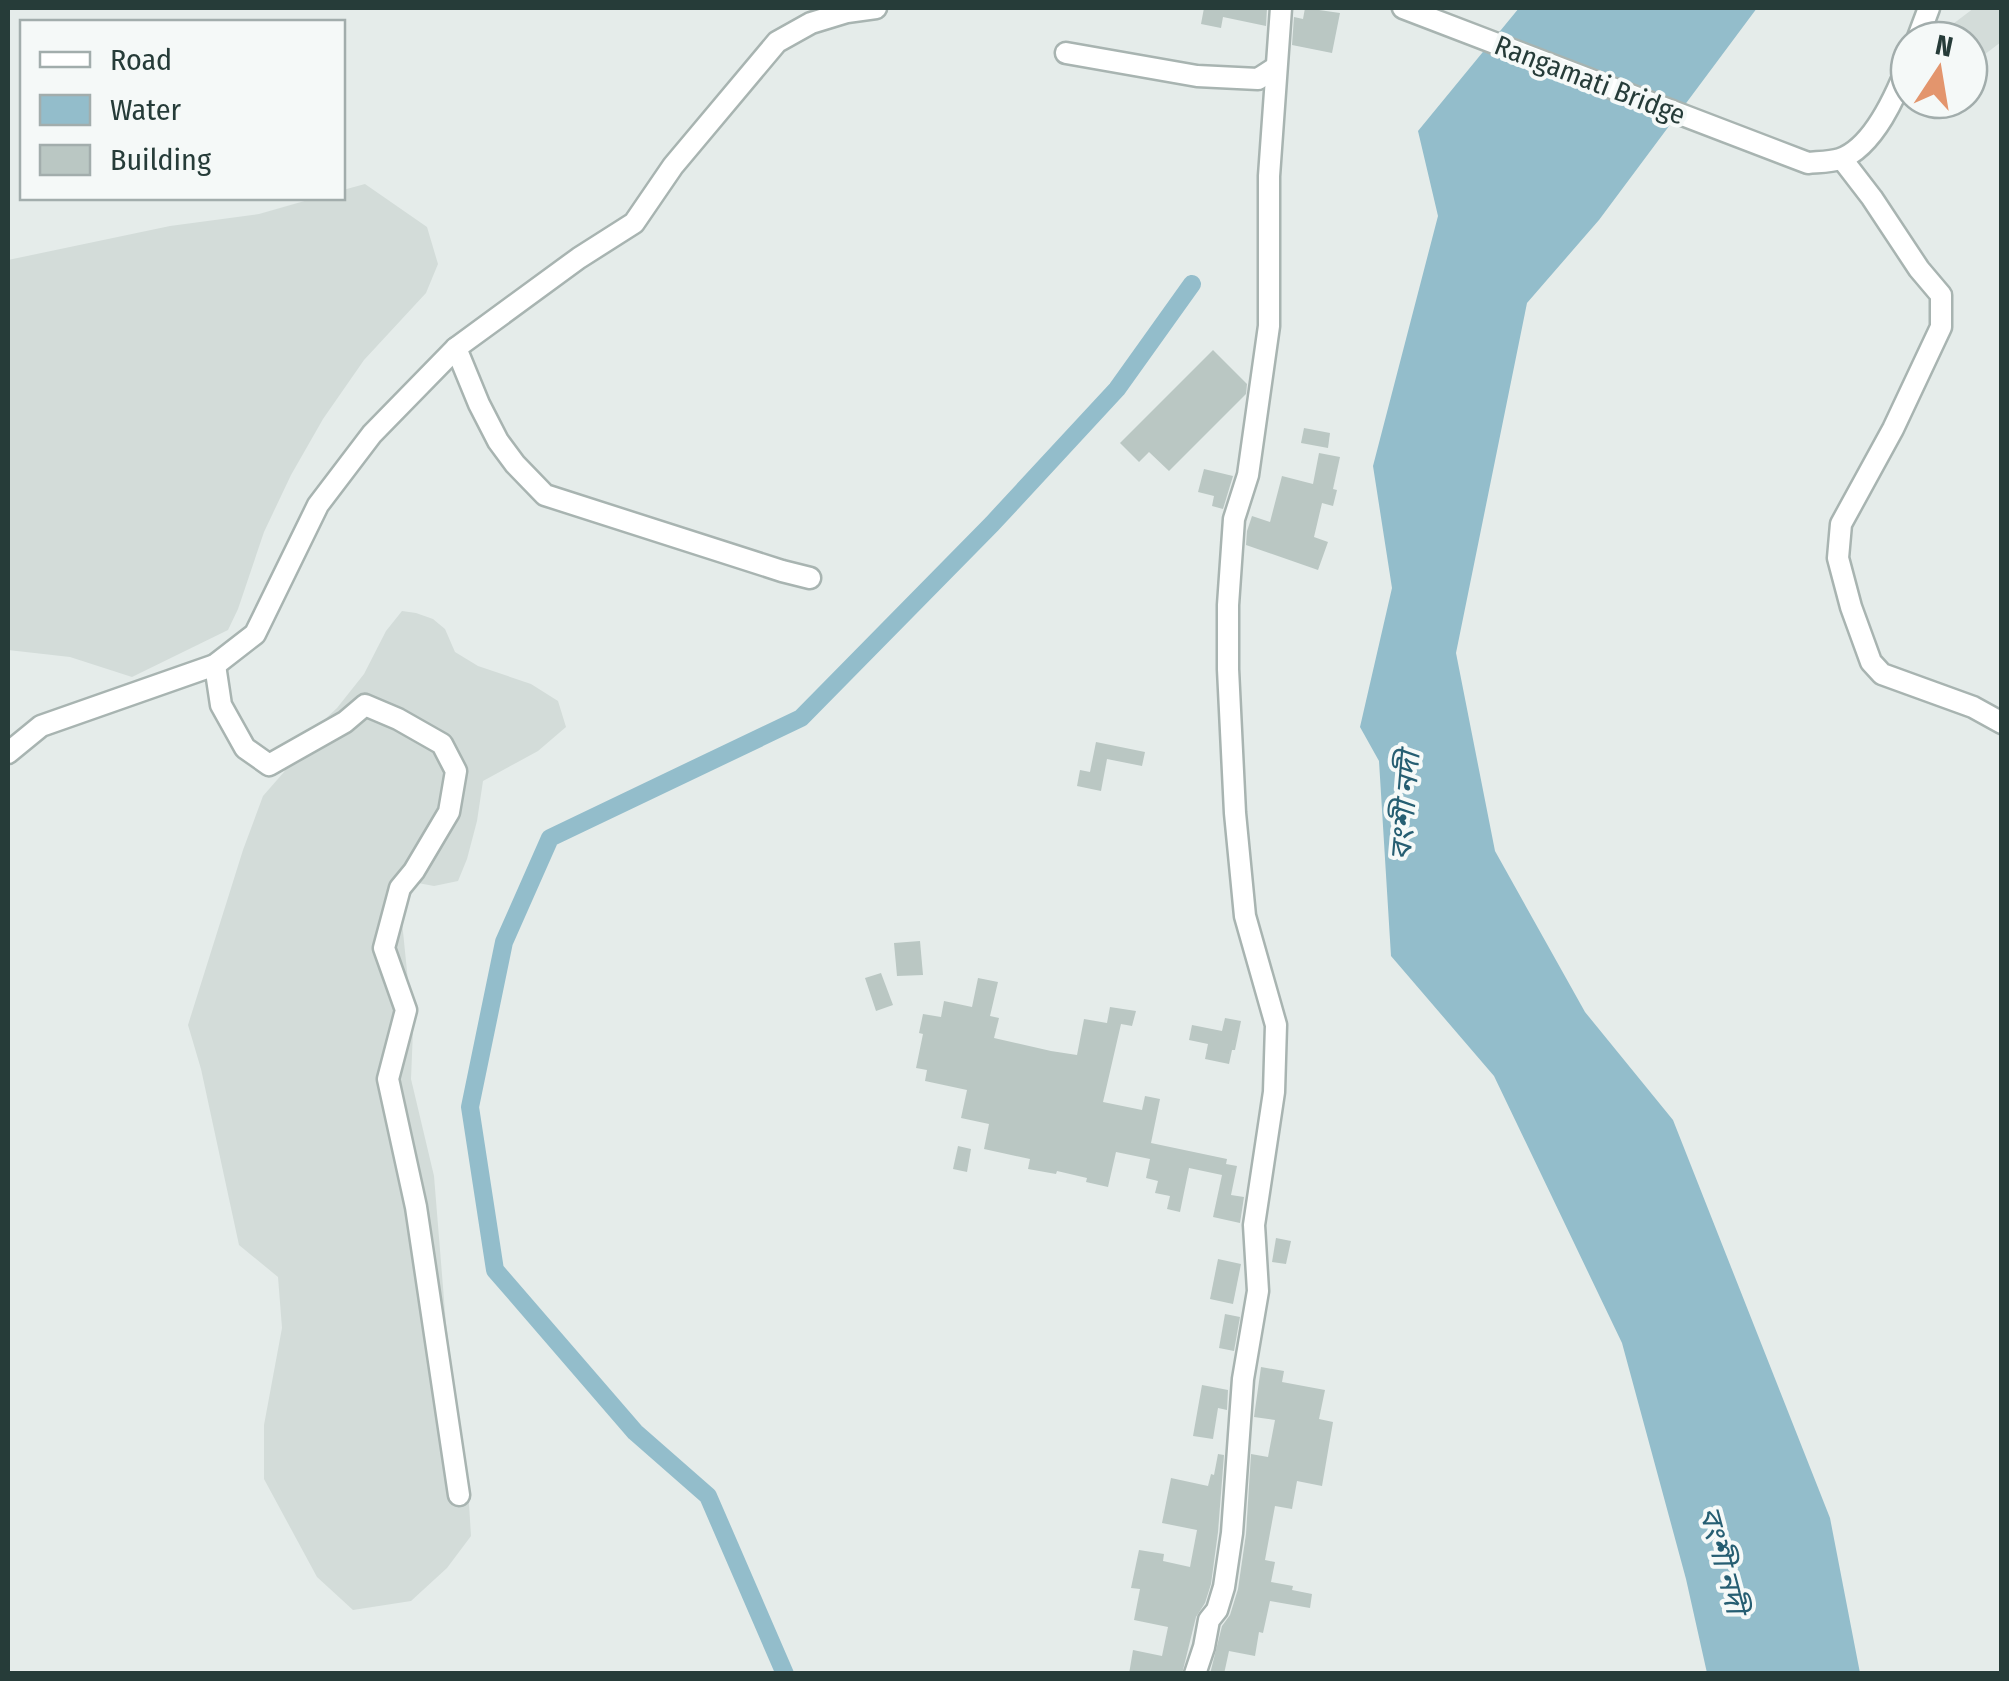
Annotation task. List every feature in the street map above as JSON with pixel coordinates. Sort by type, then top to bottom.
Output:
[{"type":"street","points":[[8,753],[41,726],[215,664],[254,634],[318,505],[372,434],[456,348],[634,223],[674,166],[777,42],[811,23],[876,8]]},
{"type":"street","points":[[1195,1674],[1209,1620],[1224,1586],[1232,1533],[1243,1379],[1258,1291],[1254,1225],[1274,1092],[1276,1025],[1245,916],[1235,813],[1228,605],[1234,519],[1248,475],[1269,326],[1268,176],[1282,8]]},
{"type":"street","name":"Rangamati Bridge","points":[[1409,10],[1808,164],[1842,159]]},
{"type":"street","points":[[1066,53],[1197,76],[1258,79],[1275,68]]},
{"type":"street","points":[[1889,106],[1866,140],[1842,159],[1941,295],[1940,327],[1893,429],[1841,524],[1838,558],[1850,607],[1871,662],[1882,674],[1973,707],[2002,723]]},
{"type":"street","points":[[456,348],[498,441],[544,495],[810,578]]},
{"type":"street","points":[[215,664],[220,705],[246,748],[269,765],[345,722],[365,705],[442,744],[456,771],[449,812],[414,872],[400,888],[384,948],[406,1010],[388,1079],[416,1207],[459,1495]]},
{"type":"shaded area","points":[[1974,8],[2002,8],[2001,42],[1989,51],[1989,20],[1958,20]]},
{"type":"shaded area","points":[[365,184],[427,227],[438,264],[426,293],[364,360],[323,419],[264,532],[228,630],[132,677],[70,657],[8,650],[8,260],[170,226],[259,214],[308,200],[345,200],[345,189]]},
{"type":"shaded area","points":[[402,611],[433,619],[445,629],[455,652],[478,666],[531,684],[558,701],[566,727],[538,751],[483,781],[477,821],[458,881],[434,886],[418,883],[401,912],[413,1030],[411,1079],[434,1176],[446,1324],[471,1536],[447,1568],[411,1601],[353,1610],[317,1577],[264,1479],[264,1425],[282,1328],[278,1277],[239,1245],[188,1025],[263,796],[284,772],[304,739],[337,708],[364,674],[386,631]]},
{"type":"water","name":"বংশী নদী","points":[[1519,8],[1757,8],[1599,220],[1527,303],[1456,653],[1495,851],[1585,1012],[1673,1120],[1830,1518],[1860,1673],[1707,1673],[1686,1579],[1622,1343],[1494,1076],[1391,956],[1379,761],[1360,727],[1392,588],[1373,466],[1438,216],[1418,131]]},
{"type":"building","points":[[1204,8],[1267,8],[1266,26],[1223,17],[1221,28],[1201,24]]},
{"type":"building","points":[[1305,8],[1340,13],[1332,53],[1292,45],[1294,17],[1303,19]]},
{"type":"building","points":[[1213,350],[1247,384],[1246,394],[1169,471],[1149,452],[1139,462],[1120,443]]},
{"type":"building","points":[[1304,428],[1330,433],[1328,448],[1301,443]]},
{"type":"building","points":[[1319,453],[1340,457],[1333,506],[1322,503],[1314,537],[1328,542],[1318,570],[1246,545],[1252,516],[1270,522],[1282,476],[1313,484]]},
{"type":"building","points":[[1204,469],[1233,476],[1223,509],[1212,506],[1214,496],[1198,492]]},
{"type":"building","points":[[1096,742],[1145,752],[1142,766],[1107,759],[1101,791],[1077,786],[1080,770],[1090,772]]},
{"type":"building","points":[[920,941],[923,975],[897,976],[894,943]]},
{"type":"building","points":[[881,973],[893,1005],[876,1011],[865,978]]},
{"type":"building","points":[[978,978],[998,982],[990,1016],[999,1018],[994,1038],[1051,1051],[1077,1055],[1084,1019],[1107,1023],[1110,1007],[1136,1011],[1132,1026],[1121,1024],[1103,1102],[1142,1110],[1145,1096],[1160,1099],[1151,1143],[1227,1159],[1226,1164],[1237,1166],[1231,1195],[1244,1197],[1240,1223],[1213,1217],[1222,1175],[1189,1168],[1180,1212],[1167,1209],[1170,1196],[1155,1193],[1158,1181],[1146,1178],[1150,1159],[1116,1152],[1108,1187],[1057,1171],[1056,1174],[1028,1169],[1030,1159],[984,1149],[989,1124],[961,1118],[967,1090],[925,1081],[927,1070],[916,1068],[923,1014],[941,1017],[944,1001],[972,1007]]},
{"type":"building","points":[[1225,1018],[1241,1021],[1229,1064],[1205,1059],[1208,1044],[1189,1040],[1192,1025],[1222,1031]]},
{"type":"building","points":[[958,1146],[971,1149],[967,1172],[953,1169]]},
{"type":"building","points":[[1276,1238],[1291,1241],[1286,1264],[1272,1262]]},
{"type":"building","points":[[1218,1259],[1241,1264],[1233,1304],[1210,1299]]},
{"type":"building","points":[[1225,1314],[1240,1317],[1234,1351],[1219,1348]]},
{"type":"building","points":[[1261,1367],[1284,1371],[1282,1382],[1325,1390],[1319,1419],[1333,1422],[1322,1486],[1297,1481],[1292,1509],[1275,1506],[1265,1560],[1275,1562],[1271,1582],[1312,1594],[1310,1608],[1270,1601],[1255,1656],[1229,1651],[1224,1674],[1210,1674],[1222,1626],[1238,1589],[1251,1454],[1268,1457],[1275,1420],[1254,1417]]},
{"type":"building","points":[[1202,1385],[1228,1390],[1227,1410],[1218,1408],[1213,1439],[1193,1436]]},
{"type":"building","points":[[1218,1454],[1224,1455],[1211,1584],[1196,1617],[1182,1674],[1129,1674],[1133,1650],[1162,1656],[1168,1627],[1134,1620],[1140,1589],[1131,1588],[1139,1550],[1164,1554],[1163,1561],[1190,1567],[1197,1530],[1162,1523],[1171,1478],[1208,1486]]},
{"type":"waterway","points":[[785,1674],[708,1496],[635,1432],[495,1270],[470,1107],[504,942],[550,838],[801,718],[992,524],[1117,389],[1192,284]]}]
